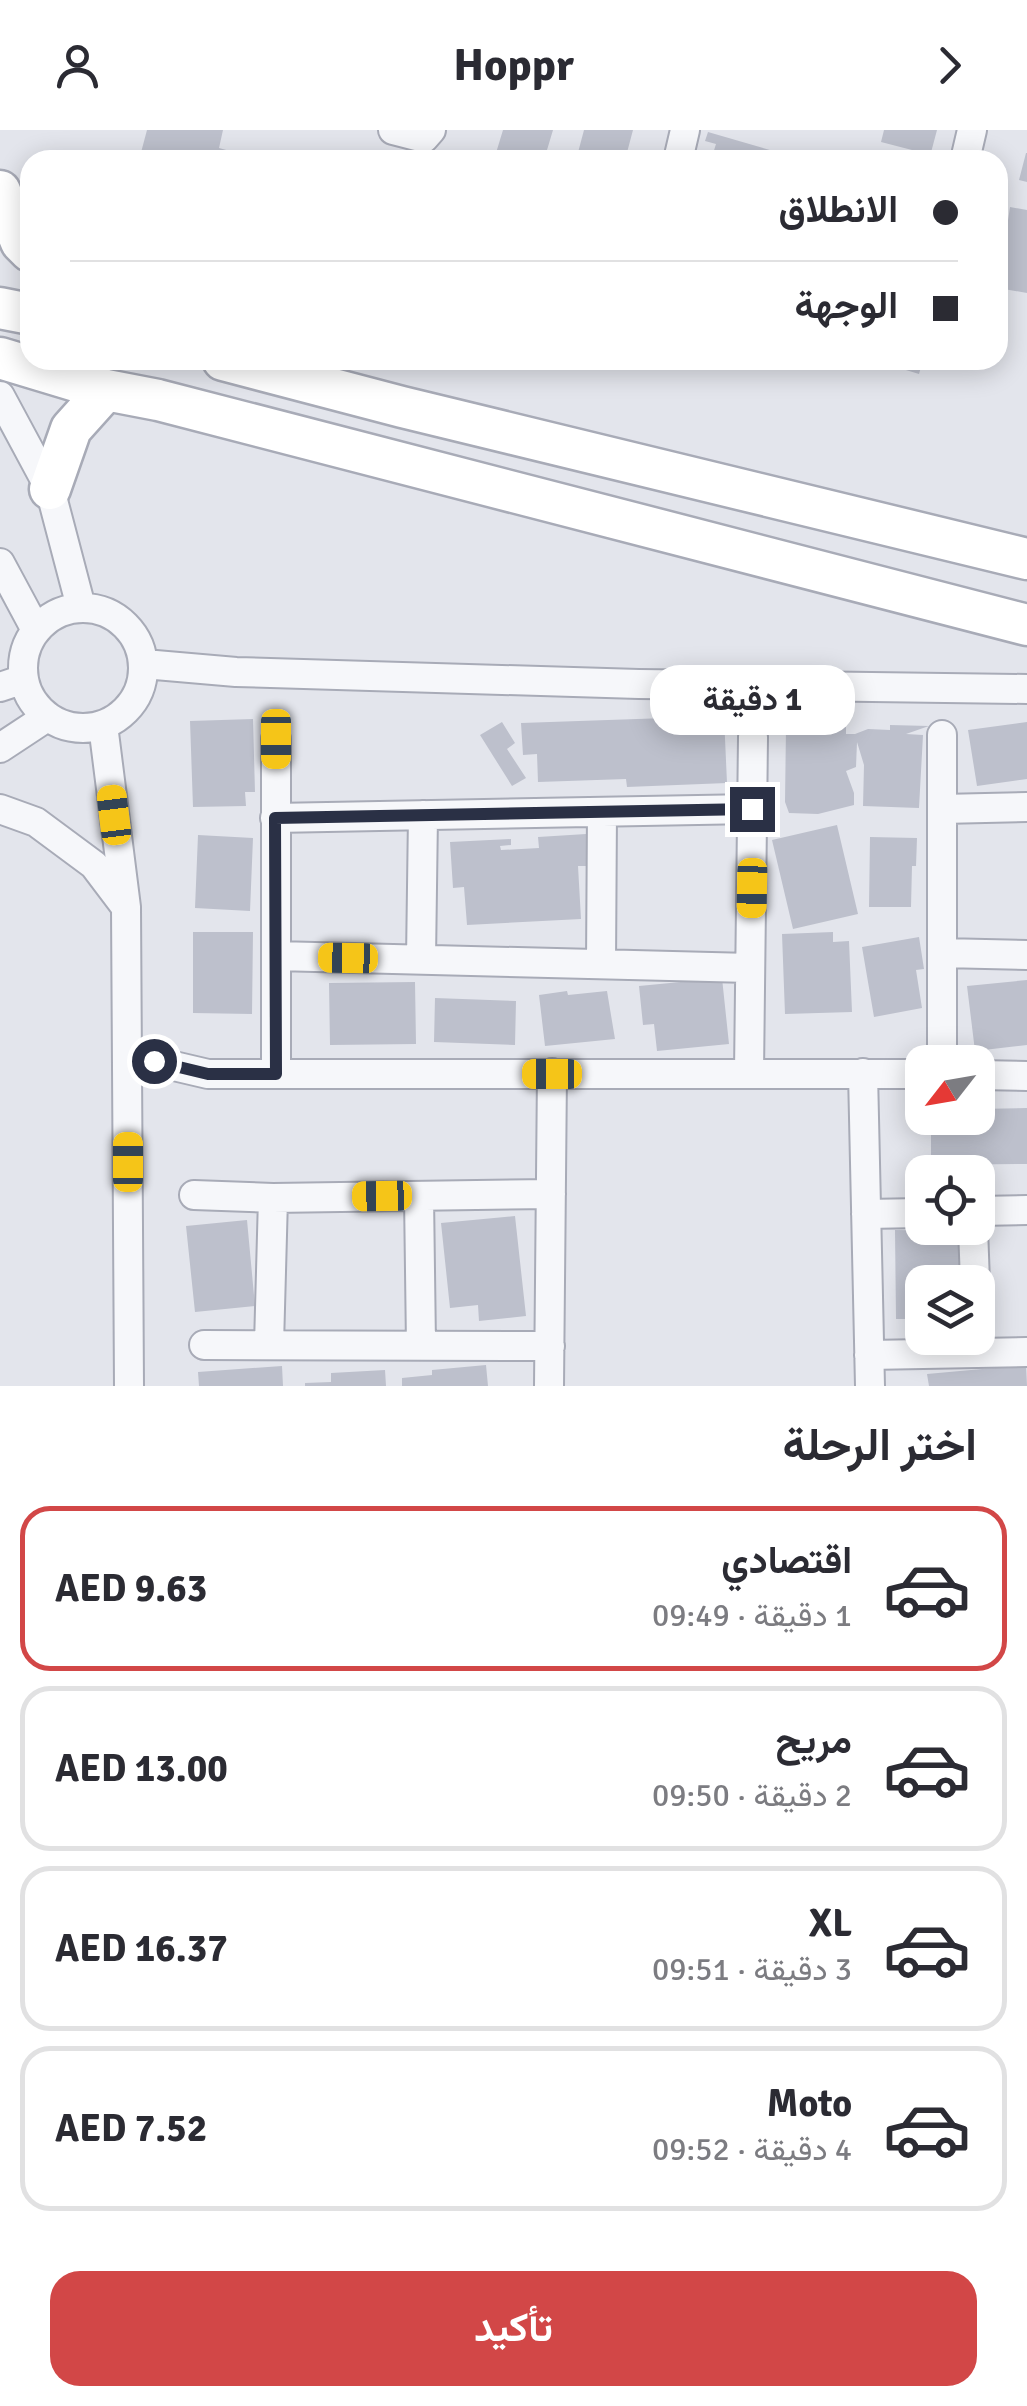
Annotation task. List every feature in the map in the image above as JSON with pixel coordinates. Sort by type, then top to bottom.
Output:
[{"type":"street","points":[[393,130],[424,138],[431,130]]},
{"type":"street","points":[[0,192],[20,240]]},
{"type":"street","points":[[40,370],[1027,625]]},
{"type":"street","points":[[261,370],[1027,560]]},
{"type":"street","points":[[50,489],[71,430],[106,390]]},
{"type":"street","points":[[0,396],[50,489],[81,608]]},
{"type":"street","points":[[0,563],[36,630]]},
{"type":"street","points":[[81,608],[104,611],[120,619],[140,646],[144,664],[143,681],[127,711],[103,726],[80,729],[47,717],[27,690],[12,683],[36,630],[54,615],[81,608]]},
{"type":"street","points":[[144,664],[236,672],[639,684],[1027,689]]},
{"type":"street","points":[[0,748],[47,717]]},
{"type":"street","points":[[103,726],[126,907],[129,1386]]},
{"type":"street","points":[[942,735],[942,1045]]},
{"type":"street","points":[[749,1073],[753,738]]},
{"type":"street","points":[[276,739],[276,1074]]},
{"type":"street","points":[[942,810],[1027,807]]},
{"type":"street","points":[[0,809],[36,822],[94,865],[126,907]]},
{"type":"street","points":[[275,818],[752,809]]},
{"type":"street","points":[[602,812],[602,964]]},
{"type":"street","points":[[421,960],[423,815]]},
{"type":"street","points":[[942,952],[1027,955]]},
{"type":"street","points":[[276,956],[750,968]]},
{"type":"street","points":[[127,1055],[208,1074],[905,1074]]},
{"type":"street","points":[[863,1073],[870,1386]]},
{"type":"street","points":[[549,1386],[552,1074]]},
{"type":"street","points":[[995,1075],[1027,1076]]},
{"type":"street","points":[[194,1195],[274,1198],[550,1194]]},
{"type":"street","points":[[419,1196],[422,1345]]},
{"type":"street","points":[[269,1345],[274,1198]]},
{"type":"street","points":[[995,1211],[1027,1210]]},
{"type":"street","points":[[866,1214],[905,1213]]},
{"type":"street","points":[[204,1345],[550,1346]]},
{"type":"street","points":[[995,1348],[1027,1352]]},
{"type":"street","points":[[869,1355],[905,1352]]},
{"type":"building","points":[[147,130],[223,130],[219,148],[226,150],[142,150]]},
{"type":"building","points":[[503,130],[553,130],[547,150],[497,150]]},
{"type":"building","points":[[584,130],[633,130],[628,150],[579,150]]},
{"type":"building","points":[[884,130],[937,130],[932,150],[912,150],[881,142]]},
{"type":"building","points":[[708,132],[770,150],[714,150],[716,144],[705,141]]},
{"type":"building","points":[[1027,153],[1027,182],[1019,180]]},
{"type":"building","points":[[1010,207],[1027,210],[1027,293],[1008,290]]},
{"type":"building","points":[[724,716],[727,783],[627,787],[626,779],[538,782],[537,754],[523,755],[521,723]]},
{"type":"building","points":[[253,719],[255,792],[245,792],[246,806],[193,807],[190,721]]},
{"type":"building","points":[[808,720],[846,722],[846,734],[890,730],[890,725],[929,726],[906,734],[923,735],[919,808],[863,806],[864,765],[857,742],[856,767],[846,771],[854,805],[818,814],[789,813],[785,802],[786,728]]},
{"type":"building","points":[[502,722],[515,743],[507,749],[526,778],[512,786],[480,735]]},
{"type":"building","points":[[1027,722],[1027,779],[977,786],[968,730]]},
{"type":"building","points":[[837,825],[858,914],[793,929],[772,840]]},
{"type":"building","points":[[586,834],[588,866],[578,866],[581,919],[467,925],[464,887],[453,888],[450,842],[511,839],[511,845],[500,846],[501,850],[539,848],[538,837]]},
{"type":"building","points":[[198,835],[253,838],[250,911],[195,908]]},
{"type":"building","points":[[870,837],[917,838],[911,907],[869,907]]},
{"type":"building","points":[[193,932],[253,932],[252,1014],[193,1013]]},
{"type":"building","points":[[833,932],[833,942],[849,941],[852,1012],[785,1014],[782,934]]},
{"type":"building","points":[[919,937],[924,969],[916,970],[922,1008],[874,1017],[862,947]]},
{"type":"building","points":[[722,978],[729,1044],[657,1051],[654,1024],[643,1025],[639,986]]},
{"type":"building","points":[[1027,980],[1027,1045],[995,1049],[995,1045],[974,1045],[967,986]]},
{"type":"building","points":[[415,982],[416,1044],[330,1045],[329,983]]},
{"type":"building","points":[[567,991],[568,995],[607,991],[615,1039],[545,1046],[539,995]]},
{"type":"building","points":[[435,998],[516,1001],[515,1045],[434,1042]]},
{"type":"building","points":[[1027,1108],[1027,1164],[995,1164],[995,1155],[931,1155],[931,1135],[995,1135],[995,1109]]},
{"type":"building","points":[[515,1216],[526,1316],[479,1321],[478,1305],[450,1308],[441,1223]]},
{"type":"building","points":[[247,1220],[255,1306],[195,1312],[186,1226]]},
{"type":"building","points":[[895,1230],[905,1230],[905,1245],[959,1245],[960,1265],[905,1265],[905,1319],[896,1319]]},
{"type":"building","points":[[486,1365],[488,1386],[402,1386],[402,1378],[432,1375],[432,1370]]},
{"type":"building","points":[[1026,1365],[1027,1386],[929,1386],[927,1374]]},
{"type":"building","points":[[282,1366],[283,1386],[199,1386],[198,1372]]},
{"type":"building","points":[[385,1370],[386,1386],[305,1386],[331,1382],[331,1373]]},
{"type":"route","points":[[154,1061],[208,1074],[276,1074],[275,818],[752,809]]}]
